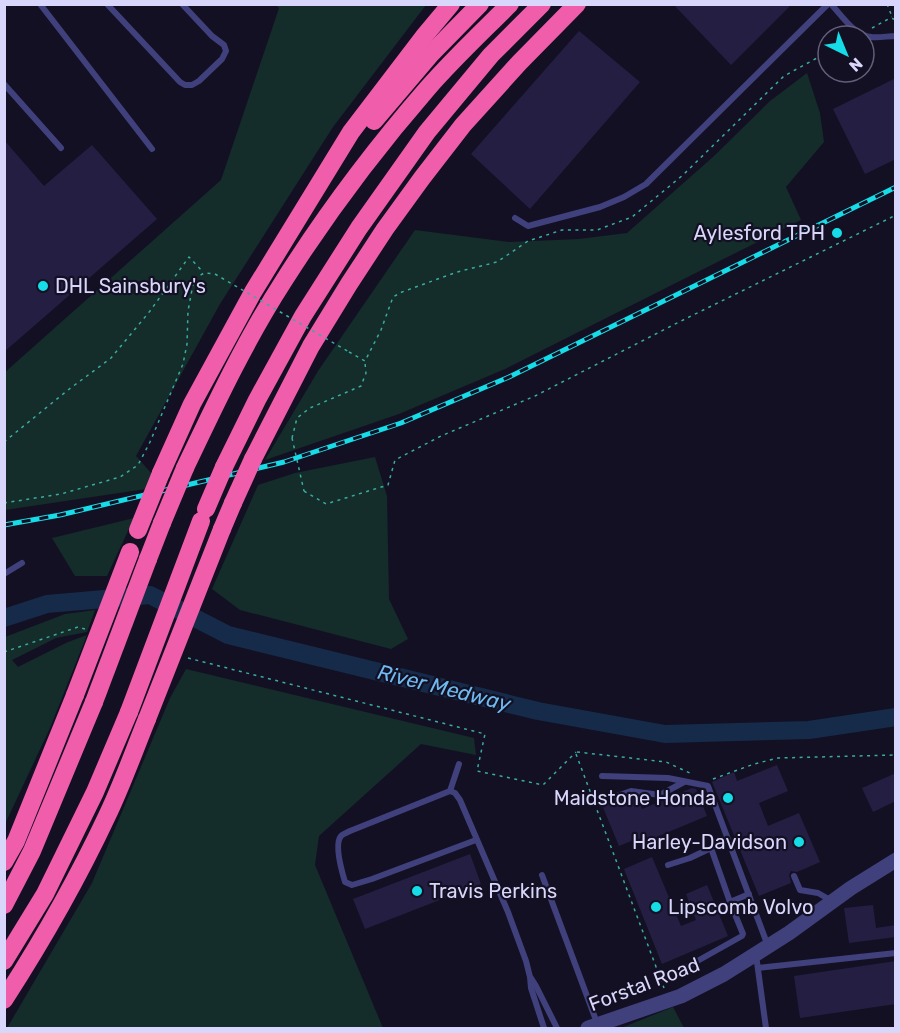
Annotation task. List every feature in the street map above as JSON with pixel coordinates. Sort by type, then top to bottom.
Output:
[{"type":"highway","points":[[4,862],[16,841],[138,530],[192,404],[253,292],[351,132],[451,4]]},
{"type":"highway","points":[[275,255],[325,182],[384,109],[431,54],[480,4]]},
{"type":"highway","points":[[4,905],[32,851],[94,702],[185,468],[220,394],[257,326],[319,227],[385,139],[429,87],[510,4]]},
{"type":"highway","points":[[4,961],[45,894],[95,792],[129,712],[224,467],[257,400],[303,316],[359,228],[427,132],[491,55],[542,4]]},
{"type":"highway","points":[[4,1000],[36,950],[108,814],[233,503],[311,346],[349,284],[422,178],[463,126],[519,63],[577,4]]},
{"type":"street","name":"Forstal Road","points":[[593,1027],[681,996],[761,956],[851,888],[896,860]]},
{"type":"lane","points":[[40,4],[152,149]]},
{"type":"lane","points":[[107,4],[180,82],[192,85],[222,59],[226,51],[224,45],[212,36],[182,4]]},
{"type":"lane","points":[[515,218],[528,226],[600,207],[624,197],[646,184],[829,4],[849,24]]},
{"type":"lane","points":[[876,37],[896,36]]},
{"type":"lane","points":[[4,84],[61,148]]},
{"type":"lane","points":[[4,574],[22,563]]},
{"type":"lane","points":[[459,764],[450,790],[341,836],[339,856],[345,882],[352,885],[372,879],[476,840]]},
{"type":"lane","points":[[602,776],[668,778],[708,786],[749,894],[761,956],[765,1029]]},
{"type":"lane","points":[[611,798],[631,791],[660,795],[685,782]]},
{"type":"lane","points":[[450,790],[460,800],[508,912],[526,961],[531,988],[544,1029]]},
{"type":"lane","points":[[668,866],[711,848],[743,934],[676,973]]},
{"type":"lane","points":[[542,875],[593,1027]]},
{"type":"lane","points":[[794,876],[800,890],[818,893],[832,902]]},
{"type":"lane","points":[[730,902],[749,894]]},
{"type":"lane","points":[[761,956],[896,953]]},
{"type":"lane","points":[[530,977],[557,1029]]},
{"type":"path","points":[[887,4],[893,19],[896,19]]},
{"type":"path","points":[[876,26],[892,17]]},
{"type":"path","points":[[364,361],[366,373],[361,386],[310,408],[297,418],[292,438],[304,491],[326,504],[388,485],[395,460],[441,436],[535,396],[896,215]]},
{"type":"path","points":[[4,442],[111,358],[150,311],[189,257],[204,273]]},
{"type":"path","points":[[4,503],[62,494],[120,477],[138,465],[183,364],[187,344],[188,311],[194,279],[204,273],[215,274],[349,352]]},
{"type":"path","points":[[4,652],[78,627],[89,630]]},
{"type":"path","points":[[179,656],[485,734],[477,771],[543,785],[576,752]]},
{"type":"path","points":[[576,752],[666,762],[698,776]]},
{"type":"path","points":[[576,752],[668,1000]]},
{"type":"path","points":[[709,781],[754,764],[778,758],[896,755]]},
{"type":"green space","points":[[276,5],[426,5],[333,127],[220,304],[136,456],[152,474],[146,489],[5,510],[4,373],[221,180],[279,8]]},
{"type":"green space","points":[[807,73],[820,113],[824,142],[786,187],[801,220],[505,369],[399,414],[265,460],[318,371],[415,230],[509,242],[579,239],[627,233],[714,156],[770,101]]},
{"type":"green space","points":[[375,457],[387,496],[389,599],[408,639],[391,649],[240,610],[212,589],[258,485],[295,473]]},
{"type":"green space","points":[[134,518],[107,576],[75,576],[52,538]]},
{"type":"green space","points":[[95,610],[87,632],[56,638],[12,660],[18,667],[87,635],[50,728],[5,824],[5,637],[65,614]]},
{"type":"green space","points":[[186,669],[474,738],[476,755],[421,744],[319,836],[315,865],[383,1028],[7,1028],[92,883],[170,698]]},
{"type":"green space","points":[[673,1007],[684,1028],[621,1028]]},
{"type":"building","points":[[673,4],[792,4],[731,65]]},
{"type":"building","points":[[579,31],[640,82],[530,209],[471,154]]},
{"type":"building","points":[[896,78],[896,159],[865,174],[833,109]]},
{"type":"building","name":"DHL Sainsbury's","points":[[4,140],[44,186],[92,145],[157,219],[4,352]]},
{"type":"building","points":[[777,765],[788,791],[759,803],[768,826],[799,813],[820,862],[797,872],[791,871],[789,875],[791,883],[759,896],[712,782],[734,772],[737,781]]},
{"type":"building","points":[[896,773],[896,801],[873,812],[862,788]]},
{"type":"building","points":[[692,788],[696,789],[707,816],[654,838],[653,836],[637,843],[636,839],[619,846],[602,805],[632,796],[637,797],[642,809]]},
{"type":"building","name":"Travis Perkins","points":[[470,854],[481,884],[365,929],[353,899]]},
{"type":"building","name":"Lipscomb Volvo","points":[[652,857],[681,926],[696,920],[686,894],[707,885],[728,936],[662,964],[624,869]]},
{"type":"building","points":[[873,905],[876,928],[896,925],[896,937],[849,943],[844,908]]},
{"type":"building","points":[[896,961],[896,1004],[800,1018],[794,976]]},
{"type":"waterway","name":"River Medway","points":[[4,618],[47,604],[150,595],[228,635],[538,711],[665,734],[809,730],[896,717]]},
{"type":"railway","points":[[4,525],[60,515],[284,462],[401,423],[509,377],[896,187]]},
{"type":"place","name":"Aylesford TPH","points":[[837,233]]},
{"type":"place","name":"DHL Sainsbury's","points":[[43,286]]},
{"type":"place","name":"Maidstone Honda","points":[[728,798]]},
{"type":"place","name":"Harley-Davidson","points":[[799,842]]},
{"type":"place","name":"Travis Perkins","points":[[417,891]]},
{"type":"place","name":"Lipscomb Volvo","points":[[656,907]]}]
